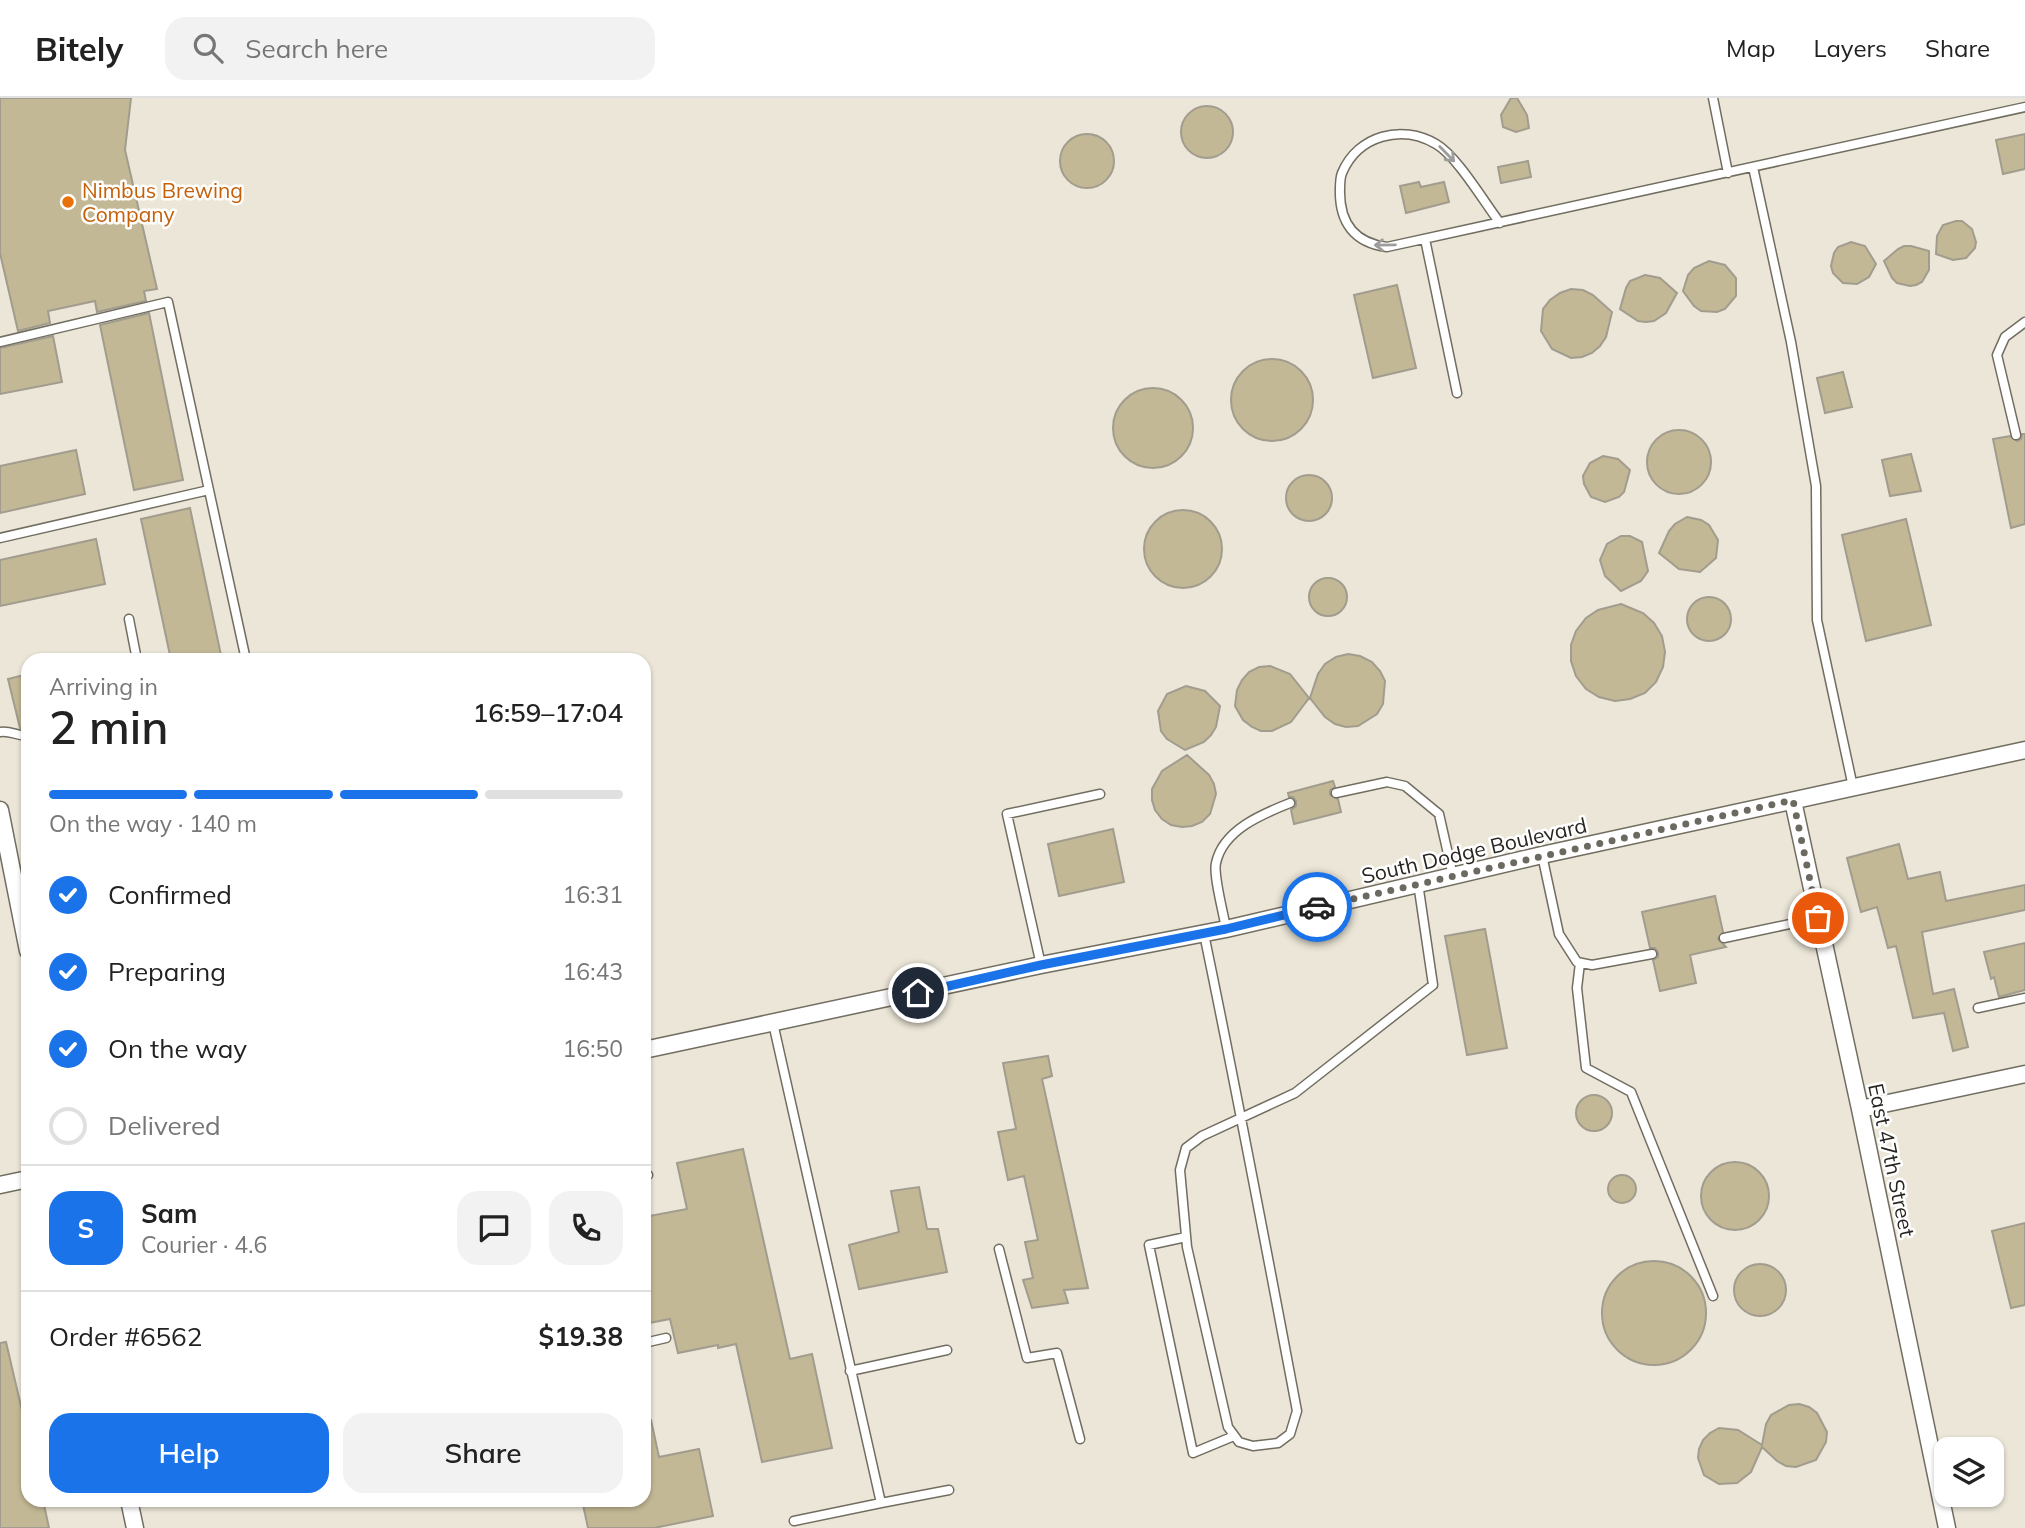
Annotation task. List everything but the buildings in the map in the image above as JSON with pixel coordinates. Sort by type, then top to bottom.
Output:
[{"type":"street","name":"South Dodge Boulevard","points":[[651,1049],[1041,965],[1226,929],[1542,855],[2025,750]]},
{"type":"street","name":"East 47th Street","points":[[1793,800],[1947,1528]]},
{"type":"street","points":[[0,810],[21,916]]},
{"type":"street","points":[[1860,1109],[2025,1074]]},
{"type":"street","points":[[0,1185],[21,1180]]},
{"type":"street","points":[[130,1507],[135,1528]]},
{"type":"lane","points":[[1713,98],[1728,173]]},
{"type":"lane","points":[[1500,223],[1453,159],[1438,145],[1416,135],[1394,133],[1374,139],[1356,152],[1341,174],[1339,205],[1349,229],[1370,245],[1387,247],[1500,223],[1728,173],[2025,107]]},
{"type":"lane","points":[[1753,167],[1791,342],[1816,486],[1817,620],[1853,788]]},
{"type":"lane","points":[[1425,239],[1457,393]]},
{"type":"lane","points":[[0,341],[168,302],[244,653]]},
{"type":"lane","points":[[2016,435],[1997,355],[2005,337],[2025,322]]},
{"type":"lane","points":[[0,538],[209,490]]},
{"type":"lane","points":[[129,619],[136,653]]},
{"type":"lane","points":[[0,732],[10,730],[21,735]]},
{"type":"lane","points":[[1336,793],[1387,782],[1405,786],[1439,814],[1453,876]]},
{"type":"lane","points":[[1041,965],[1007,814],[1100,794]]},
{"type":"lane","points":[[1226,929],[1215,865],[1224,844],[1256,817],[1290,803]]},
{"type":"lane","points":[[1542,855],[1559,934],[1577,962],[1592,965],[1652,954]]},
{"type":"lane","points":[[1204,933],[1241,1119],[1297,1411],[1290,1434],[1278,1443],[1253,1446],[1239,1442],[1228,1427],[1186,1237],[1180,1170],[1186,1148],[1202,1136],[1241,1119],[1295,1093],[1433,985],[1418,883]]},
{"type":"lane","points":[[1724,938],[1818,918]]},
{"type":"lane","points":[[1580,963],[1577,988],[1586,1069],[1631,1091],[1713,1296]]},
{"type":"lane","points":[[1978,1008],[2025,998]]},
{"type":"lane","points":[[773,1023],[881,1503]]},
{"type":"lane","points":[[1186,1237],[1149,1245],[1193,1453],[1234,1436]]},
{"type":"lane","points":[[999,1249],[1027,1357],[1057,1353],[1080,1439]]},
{"type":"lane","points":[[651,1341],[666,1338]]},
{"type":"lane","points":[[850,1371],[947,1350]]},
{"type":"lane","points":[[794,1521],[949,1490]]},
{"type":"way so far","points":[[1317,907],[1793,800],[1818,918]]},
{"type":"place","name":"Nimbus Brewing Company","points":[[68,202]]},
{"type":"route","points":[[918,993],[1041,965],[1226,929],[1317,907]]}]
